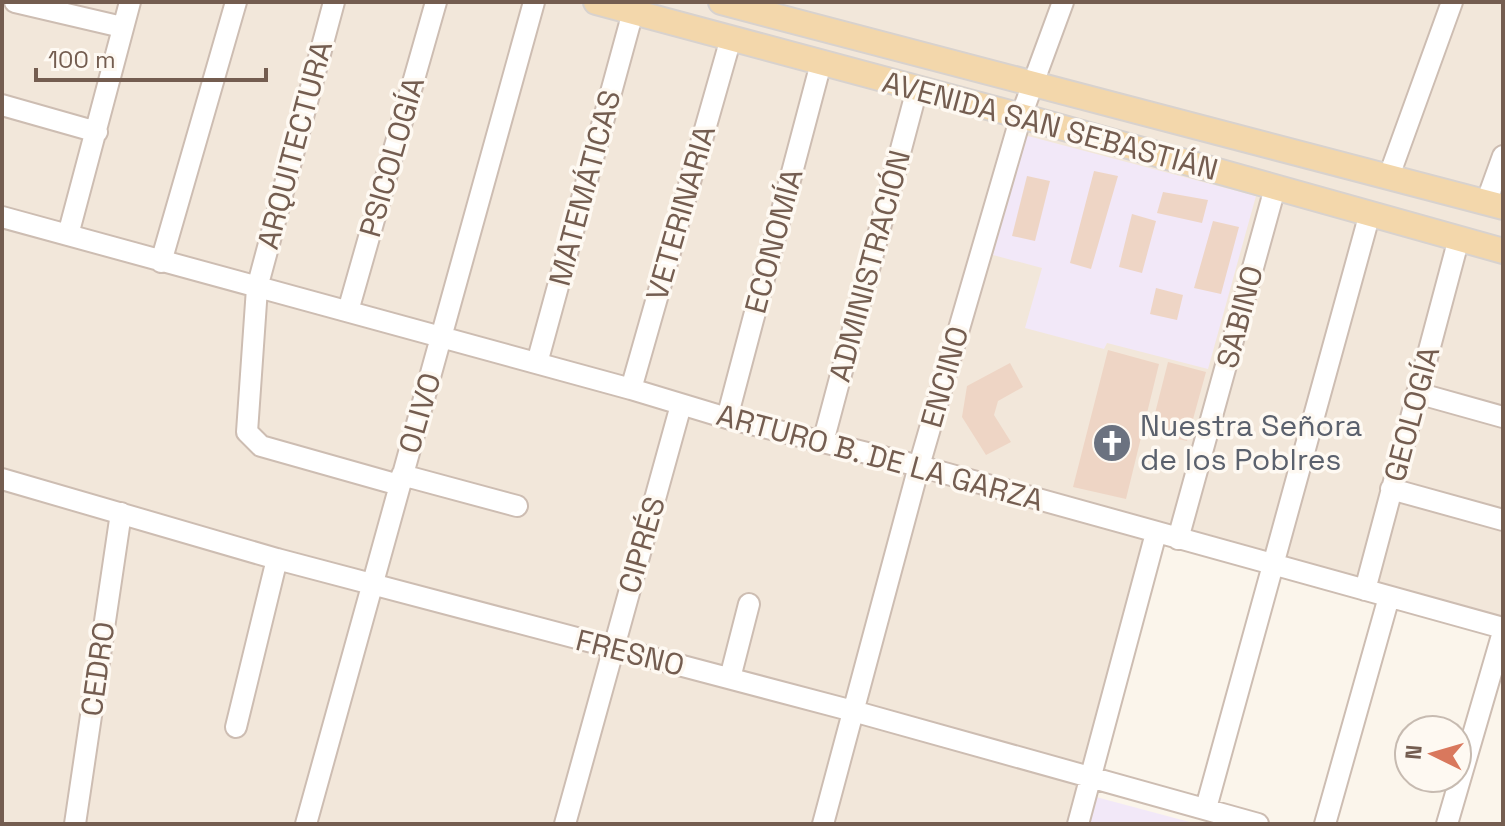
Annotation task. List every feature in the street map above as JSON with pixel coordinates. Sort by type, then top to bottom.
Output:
[{"type":"main road","name":"AVENIDA SAN SEBASTIÁN","points":[[596,2],[1021,116],[1503,251]]},
{"type":"main road","name":"AVENIDA SAN SEBASTIÁN","points":[[721,2],[758,7],[1324,162],[1495,205]]},
{"type":"street","points":[[68,235],[130,2]]},
{"type":"street","points":[[161,262],[236,2]]},
{"type":"street","name":"ARQUITECTURA","points":[[257,288],[334,2]]},
{"type":"street","name":"PSICOLOGÍA","points":[[348,311],[436,2]]},
{"type":"street","name":"OLIVO","points":[[306,824],[534,2]]},
{"type":"street","name":"ENCINO","points":[[823,824],[919,466],[1021,116],[1063,2]]},
{"type":"street","points":[[1389,176],[1452,2]]},
{"type":"street","points":[[23,3],[122,27]]},
{"type":"street","name":"MATEMÁTICAS","points":[[537,363],[633,12]]},
{"type":"street","name":"VETERINARIA","points":[[631,389],[731,38]]},
{"type":"street","name":"ECONOMÍA","points":[[727,418],[821,63]]},
{"type":"street","name":"ADMINISTRACIÓN","points":[[823,442],[917,89]]},
{"type":"street","points":[[2,105],[97,132]]},
{"type":"street","points":[[1495,205],[1503,156]]},
{"type":"street","name":"SABINO","points":[[1178,539],[1275,188]]},
{"type":"street","points":[[1206,808],[1271,563],[1370,213]]},
{"type":"street","name":"ARTURO B. DE LA GARZA","points":[[2,217],[727,418],[919,466],[1503,630]]},
{"type":"street","name":"GEOLOGÍA","points":[[1365,590],[1459,238]]},
{"type":"street","points":[[257,288],[247,421],[250,437],[261,446],[517,506]]},
{"type":"street","points":[[1417,393],[1503,417]]},
{"type":"street","name":"CIPRÉS","points":[[565,824],[681,405]]},
{"type":"street","name":"FRESNO","points":[[2,479],[373,586],[853,711],[1258,824]]},
{"type":"street","points":[[1391,489],[1503,520]]},
{"type":"street","name":"CEDRO","points":[[75,824],[121,513]]},
{"type":"street","points":[[1078,824],[1156,533]]},
{"type":"street","points":[[236,727],[277,559]]},
{"type":"street","points":[[1325,824],[1389,597]]},
{"type":"street","points":[[730,678],[749,604]]},
{"type":"street","points":[[1447,824],[1503,630]]},
{"type":"shaded area","points":[[2,2],[1503,2],[1503,629],[1151,534],[1071,824],[2,824]]},
{"type":"shaded area","points":[[1024,135],[1256,196],[1208,369],[1107,343],[1104,349],[1025,328],[1042,268],[993,255]]},
{"type":"shaded area","points":[[1096,797],[1197,824],[1090,824]]},
{"type":"building","points":[[1094,171],[1118,176],[1091,269],[1070,263]]},
{"type":"building","points":[[1027,176],[1050,181],[1035,241],[1012,236]]},
{"type":"building","points":[[1163,192],[1208,200],[1202,223],[1157,213]]},
{"type":"building","points":[[1132,214],[1156,221],[1142,273],[1119,267]]},
{"type":"building","points":[[1213,221],[1239,227],[1221,294],[1194,288]]},
{"type":"building","points":[[1156,288],[1183,295],[1177,320],[1150,314]]},
{"type":"building","name":"Nuestra Señora de los Poblres","points":[[1108,350],[1159,364],[1126,499],[1073,487]]},
{"type":"building","points":[[1168,362],[1206,372],[1187,441],[1150,433]]},
{"type":"building","points":[[1010,363],[1023,387],[998,401],[994,415],[1011,442],[986,455],[962,417],[967,386]]},
{"type":"place","name":"Nuestra Señora de los Poblres","points":[[1112,443]]}]
